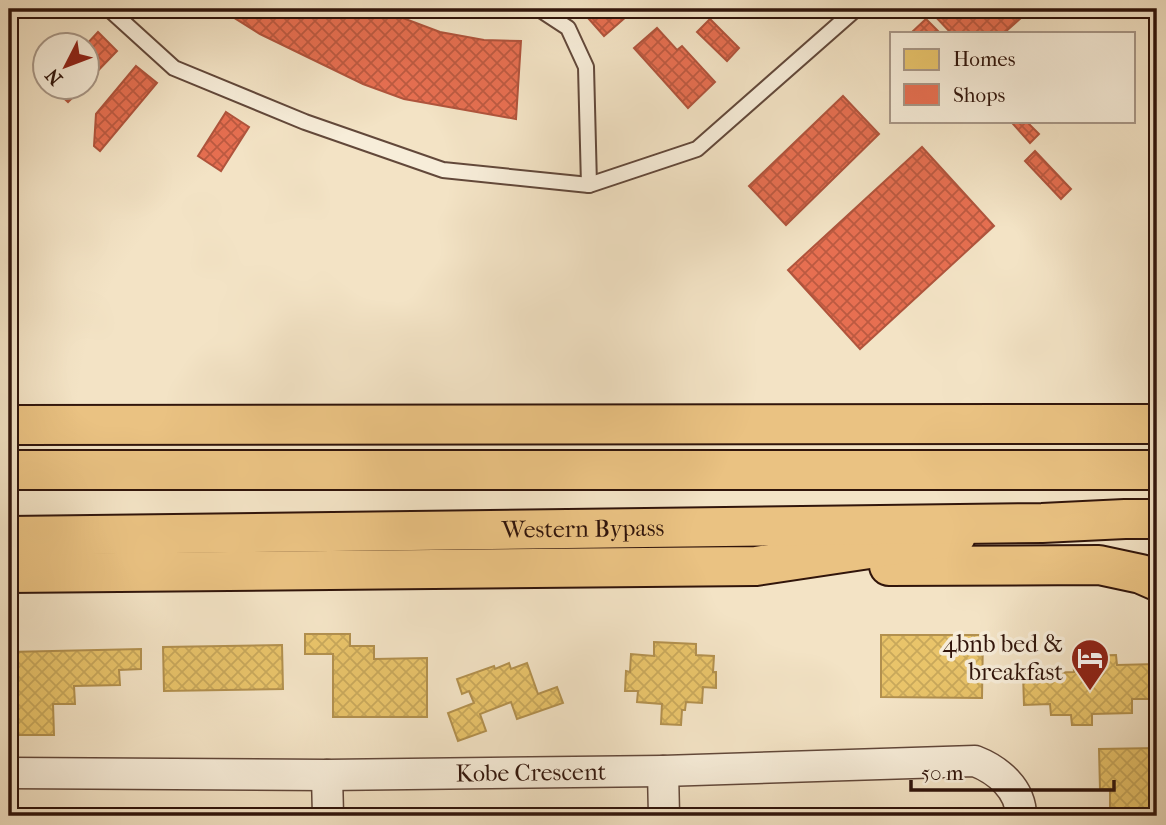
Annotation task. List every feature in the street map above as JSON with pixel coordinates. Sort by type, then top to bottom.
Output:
[{"type":"main road","points":[[9,425],[1157,424]]},
{"type":"main road","points":[[9,470],[1157,470]]},
{"type":"main road","name":"Western Bypass","points":[[9,536],[1042,523],[1157,519]]},
{"type":"main road","points":[[757,566],[1042,523]]},
{"type":"main road","points":[[9,573],[1099,565],[1141,574],[1157,581]]},
{"type":"street","name":"Kobe Crescent","points":[[9,773],[327,775],[663,771],[975,761],[992,767],[1005,780],[1016,794],[1021,816]]},
{"type":"street","points":[[663,771],[664,816]]},
{"type":"street","points":[[327,775],[328,816]]},
{"type":"lane","points":[[109,9],[174,68],[305,122],[443,170],[589,185],[697,149],[856,9]]},
{"type":"lane","points":[[539,9],[568,27],[586,68],[589,185]]},
{"type":"building: Homes","points":[[305,634],[350,634],[350,646],[374,646],[374,659],[427,658],[427,717],[333,717],[333,654],[305,654]]},
{"type":"building: Homes","points":[[881,635],[983,635],[982,698],[881,697]]},
{"type":"building: Homes","points":[[654,642],[696,644],[696,655],[714,656],[716,688],[703,687],[702,703],[686,702],[685,710],[682,710],[681,725],[661,724],[662,704],[637,702],[638,691],[625,691],[626,671],[630,672],[631,654],[654,656]]},
{"type":"building: Homes","points":[[282,645],[283,689],[164,691],[163,647]]},
{"type":"building: Homes","points":[[141,649],[141,669],[119,670],[120,685],[74,686],[75,704],[53,704],[54,735],[11,735],[9,652]]},
{"type":"building: Homes","points":[[1116,655],[1117,665],[1157,664],[1157,699],[1132,699],[1132,713],[1092,714],[1092,725],[1072,725],[1071,715],[1051,715],[1050,704],[1024,705],[1023,674],[1074,672],[1073,656]]},
{"type":"building: Homes","points":[[509,663],[511,669],[527,663],[538,694],[557,687],[563,703],[517,719],[511,702],[480,714],[486,731],[458,741],[448,713],[474,703],[469,691],[462,694],[457,679]]},
{"type":"building: Homes","points":[[1157,748],[1157,788],[1149,788],[1149,816],[1110,816],[1110,789],[1100,789],[1099,749]]},
{"type":"building: Shops","points":[[220,9],[379,9],[440,32],[484,40],[521,41],[516,119],[404,99],[363,84],[260,34]]},
{"type":"building: Shops","points":[[580,9],[635,9],[604,36]]},
{"type":"building: Shops","points":[[939,9],[1031,9],[1005,32],[950,32],[933,14]]},
{"type":"building: Shops","points":[[710,19],[739,48],[727,61],[697,32]]},
{"type":"building: Shops","points":[[926,19],[939,32],[912,32]]},
{"type":"building: Shops","points":[[657,28],[677,50],[682,46],[715,82],[688,108],[634,48]]},
{"type":"building: Shops","points":[[102,36],[117,51],[102,67]]},
{"type":"building: Shops","points":[[136,66],[157,83],[100,151],[94,146],[96,114]]},
{"type":"building: Shops","points":[[843,96],[879,134],[786,225],[749,186]]},
{"type":"building: Shops","points":[[226,112],[249,127],[221,171],[198,156]]},
{"type":"building: Shops","points":[[1027,122],[1039,134],[1030,143],[1013,124]]},
{"type":"building: Shops","points":[[922,147],[994,226],[860,349],[788,270]]},
{"type":"building: Shops","points":[[1035,151],[1071,189],[1061,199],[1025,161]]},
{"type":"place","name":"4bnb bed & breakfast","points":[[1090,692]]}]
